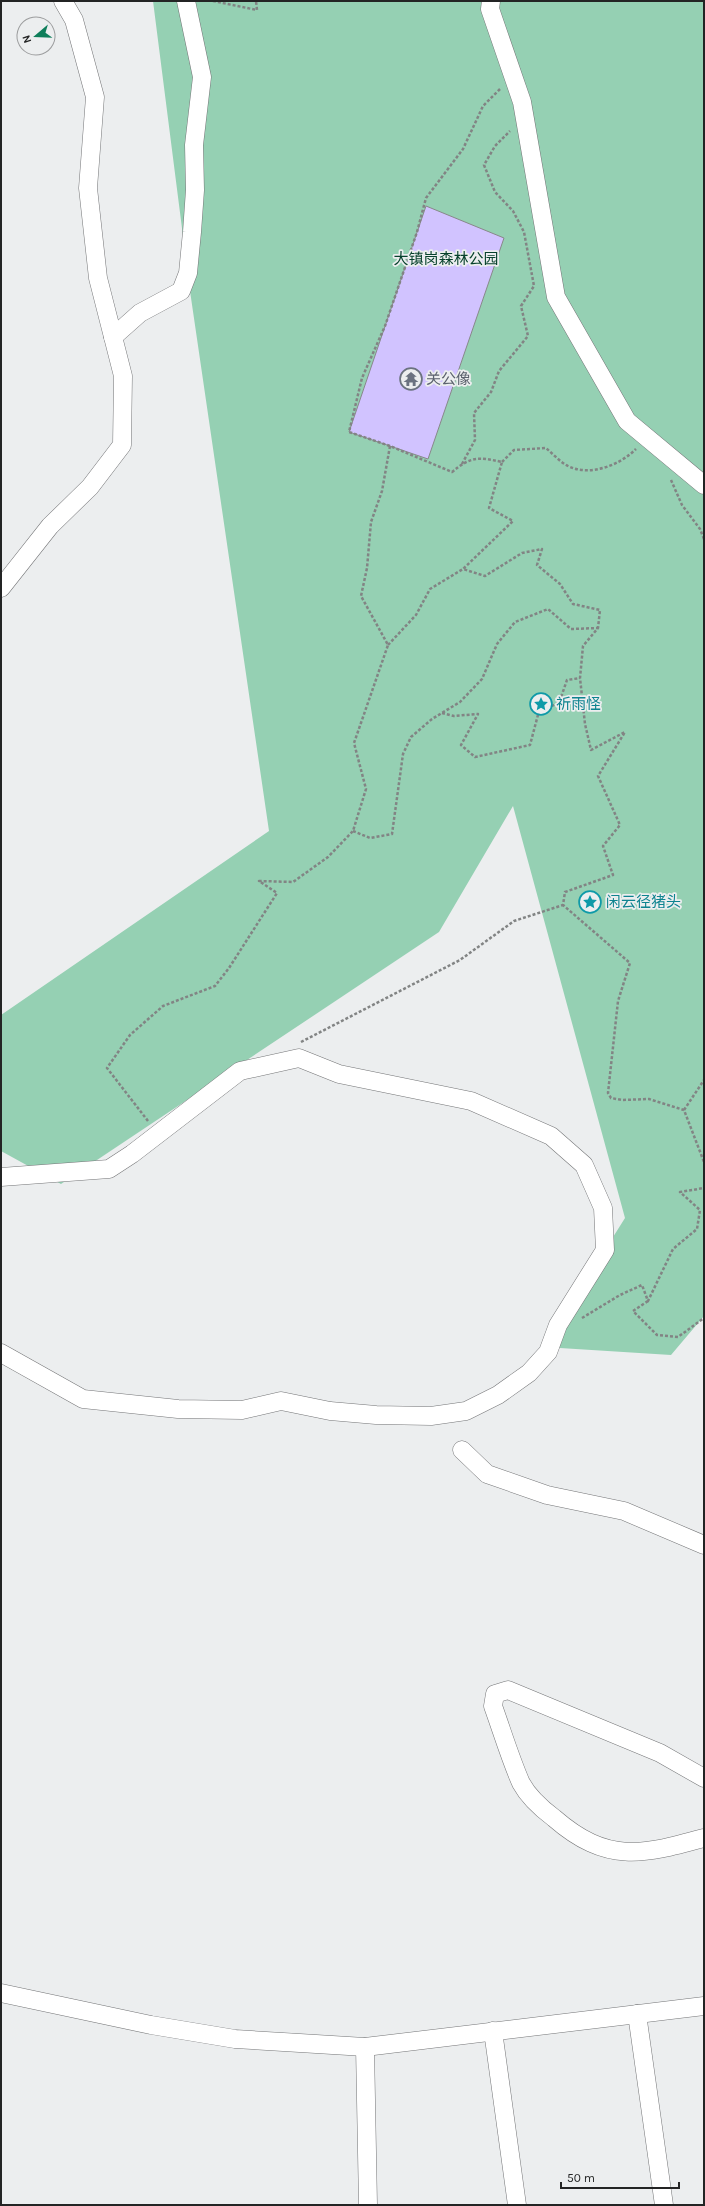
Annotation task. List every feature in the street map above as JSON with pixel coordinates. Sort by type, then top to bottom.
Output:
[{"type":"street","points":[[1,588],[50,526],[90,486],[122,445],[123,376],[98,278],[88,188],[95,97],[74,20],[64,1]]},
{"type":"street","points":[[113,337],[140,313],[181,291],[188,273],[195,190],[194,145],[202,77],[186,1]]},
{"type":"street","points":[[491,1],[490,9],[522,102],[556,297],[627,421],[704,485]]},
{"type":"street","points":[[1,1177],[109,1169],[132,1154],[240,1071],[299,1058],[340,1074],[471,1101],[551,1136],[584,1166],[604,1208],[605,1250],[558,1325],[548,1352],[517,1382],[498,1395],[466,1411],[431,1416],[376,1416],[330,1411],[281,1402],[242,1410],[185,1409],[83,1399],[1,1352]]},
{"type":"street","points":[[462,1450],[487,1474],[547,1495],[624,1511],[704,1545]]},
{"type":"street","points":[[704,1778],[660,1753],[508,1690],[495,1694],[493,1706],[522,1784],[541,1807],[568,1831],[596,1846],[631,1853],[665,1849],[704,1838]]},
{"type":"street","points":[[1,1993],[151,2025],[235,2039],[365,2047],[704,2006]]},
{"type":"street","points":[[636,2014],[664,2205]]},
{"type":"street","points":[[493,2031],[517,2205]]},
{"type":"street","points":[[365,2047],[368,2205]]},
{"type":"path","points":[[213,1],[257,10],[256,1]]},
{"type":"path","points":[[502,462],[480,457],[462,464],[452,472],[390,446],[350,432],[362,378],[385,326],[417,232],[426,198],[463,149],[483,106],[512,72]]},
{"type":"path","points":[[462,464],[475,440],[474,413],[491,392],[499,372],[528,336],[521,306],[534,286],[524,232],[514,211],[495,192],[484,165],[494,146],[525,117]]},
{"type":"path","points":[[140,1113],[107,1068],[130,1035],[163,1006],[216,986],[277,893],[259,881],[293,882],[328,857],[353,831],[366,789],[354,743],[388,645],[416,615],[430,589],[463,568],[513,521],[489,508],[502,462],[514,450],[546,448],[568,466],[591,472],[628,457],[648,438]]},
{"type":"path","points":[[388,645],[361,596],[367,568],[371,522],[382,491],[390,446]]},
{"type":"path","points":[[670,476],[682,505],[700,529],[704,539]]},
{"type":"path","points":[[463,568],[485,576],[522,553],[542,549],[537,565],[560,584],[573,604],[600,610],[598,628],[583,646],[580,678],[585,724],[591,750],[625,732],[598,776],[620,825],[603,846],[613,875],[565,892],[563,905]]},
{"type":"path","points":[[353,831],[370,838],[392,834],[403,754],[411,737],[442,713],[460,702],[482,678],[497,644],[515,622],[548,609],[572,629],[598,628]]},
{"type":"path","points":[[442,713],[454,716],[478,714],[462,744],[475,757],[530,745],[539,711],[559,703],[567,680],[580,678]]},
{"type":"path","points":[[296,1044],[460,960],[514,921],[563,905]]},
{"type":"path","points":[[563,905],[630,963],[618,1001],[608,1093],[611,1098],[622,1100],[649,1098],[684,1110]]},
{"type":"path","points":[[684,1110],[704,1080]]},
{"type":"path","points":[[684,1110],[704,1162]]},
{"type":"path","points":[[704,1188],[680,1192],[700,1210],[697,1230],[673,1249],[648,1301],[633,1311],[657,1335],[678,1337],[704,1318]]},
{"type":"path","points":[[558,1325],[583,1318],[620,1295],[642,1285],[648,1301]]},
{"type":"green space","name":"大镇岗森林公园","points":[[153,1],[704,1],[704,1316],[671,1355],[544,1347],[625,1218],[513,806],[439,932],[61,1184],[1,1151],[1,1015],[269,831],[190,291]]},
{"type":"building","name":"关公像","points":[[426,206],[504,238],[428,459],[349,432]]},
{"type":"place","name":"关公像","points":[[411,379]]},
{"type":"place","name":"祈雨怪","points":[[541,704]]},
{"type":"place","name":"闲云径猪头","points":[[590,902]]}]
